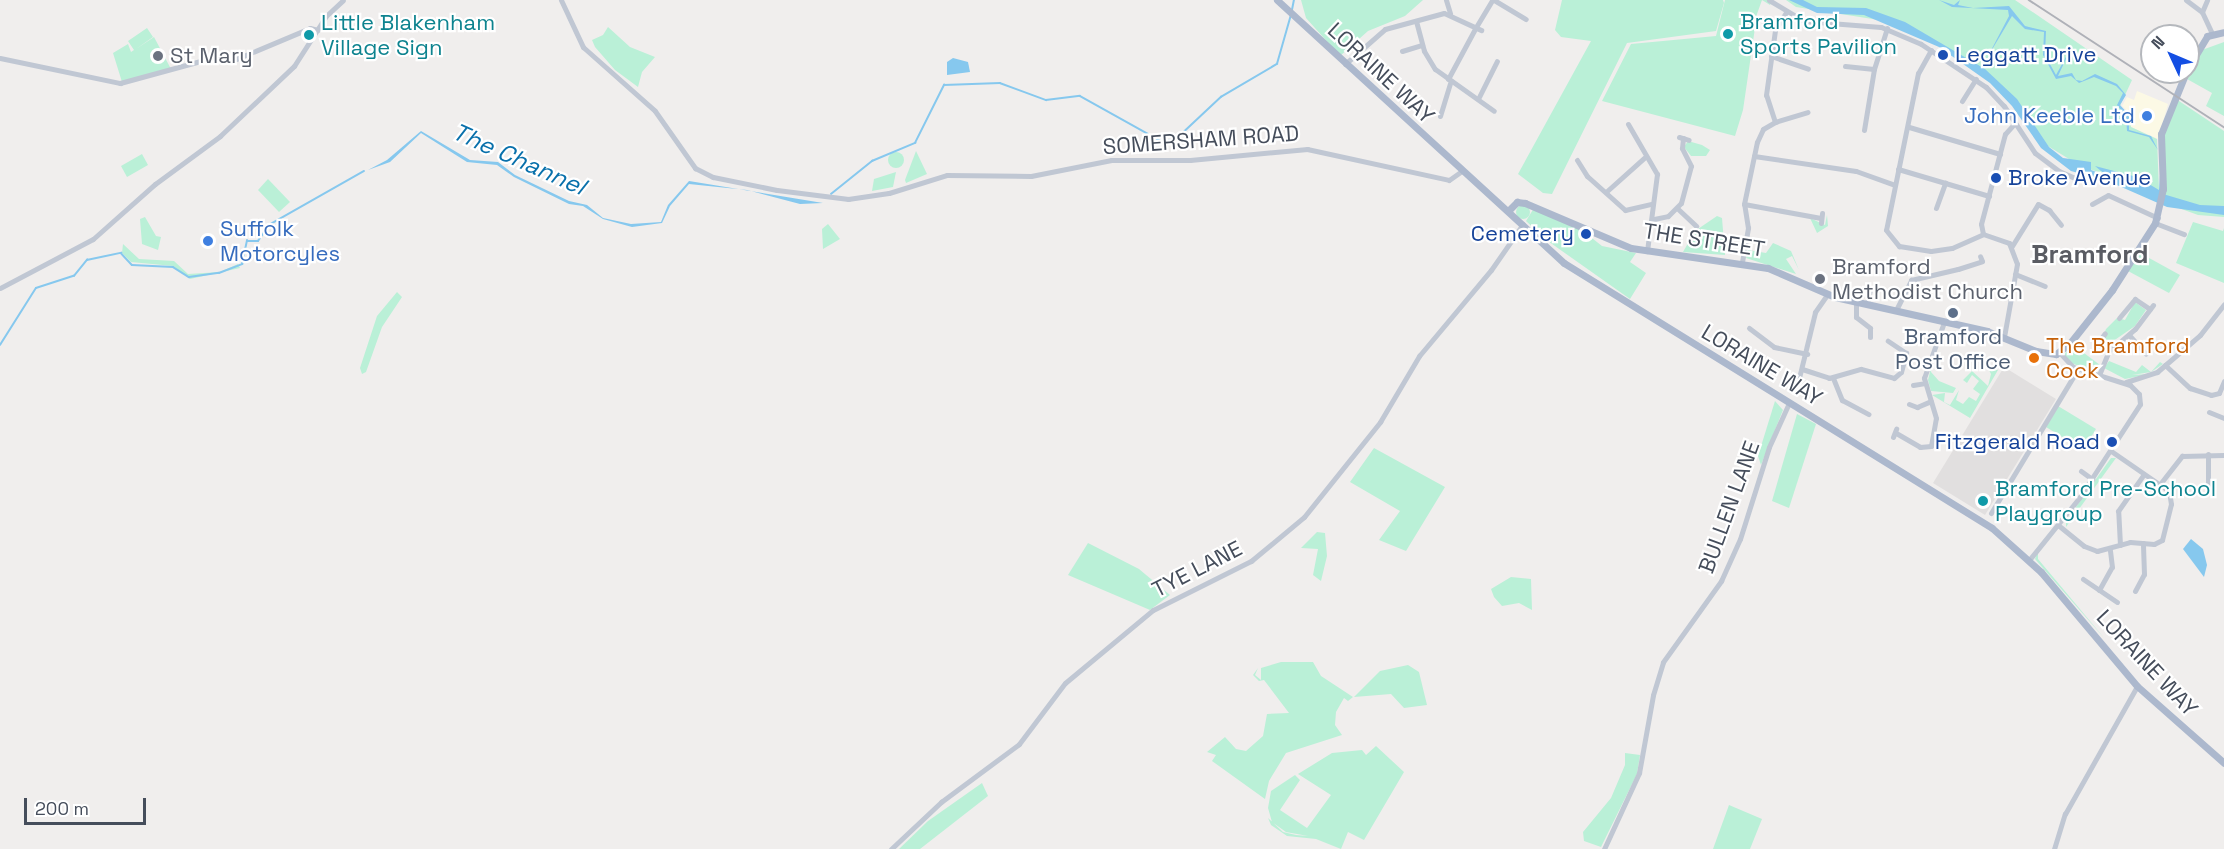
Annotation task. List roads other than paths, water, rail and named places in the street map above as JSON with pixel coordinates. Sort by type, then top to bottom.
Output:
[{"type":"main road","name":"LORAINE WAY","points":[[1277,0],[1564,263],[1611,294],[1965,509],[2029,560],[2137,686],[2224,763]]},
{"type":"main road","points":[[2200,46],[2212,33],[2224,32]]},
{"type":"main road","points":[[2004,337],[2036,351],[2059,352],[2112,290],[2157,220],[2163,189],[2161,134],[2180,84]]},
{"type":"main road","name":"THE STREET","points":[[1508,211],[1517,202],[1529,204],[1594,234],[1647,251],[1742,262],[1778,270],[1827,295],[2004,337]]},
{"type":"street","points":[[0,288],[85,243],[111,225],[148,189],[220,136],[289,72],[318,30],[343,0]]},
{"type":"street","name":"SOMERSHAM ROAD","points":[[561,0],[579,42],[655,111],[695,168],[713,177],[829,200],[858,198],[947,175],[1031,176],[1111,160],[1190,160],[1307,149],[1449,180],[1462,171]]},
{"type":"street","points":[[1446,0],[1450,13]]},
{"type":"street","points":[[1440,116],[1450,80],[1493,0],[1526,19]]},
{"type":"street","points":[[1769,0],[1809,22],[1887,28],[1931,50],[1976,79],[2000,101],[2042,159],[2077,179]]},
{"type":"street","points":[[2186,0],[2202,12],[2212,33]]},
{"type":"street","points":[[2202,12],[2207,0]]},
{"type":"street","points":[[1775,122],[1766,95],[1776,27],[1787,11]]},
{"type":"street","points":[[1345,64],[1378,33],[1416,21],[1450,13],[1478,28]]},
{"type":"street","points":[[1416,21],[1422,45],[1430,63],[1450,80],[1479,97],[1494,111]]},
{"type":"street","points":[[0,58],[120,83],[208,59],[236,59],[310,28],[318,30]]},
{"type":"street","points":[[1864,130],[1874,69],[1887,28]]},
{"type":"street","points":[[1402,51],[1422,45]]},
{"type":"street","points":[[1931,50],[1918,73],[1909,127],[1886,230],[1899,246],[1942,250],[1983,234],[2001,237],[2012,246],[2017,261],[2004,337]]},
{"type":"street","points":[[1771,56],[1808,69]]},
{"type":"street","points":[[1479,97],[1497,61]]},
{"type":"street","points":[[1845,66],[1874,69]]},
{"type":"street","points":[[1962,101],[1976,79]]},
{"type":"street","points":[[1742,262],[1748,228],[1744,204],[1760,134],[1775,122],[1808,112]]},
{"type":"street","points":[[1983,234],[1981,224],[2007,129],[2015,123]]},
{"type":"street","points":[[1629,124],[1644,158],[1657,174],[1651,204],[1654,219],[1647,251]]},
{"type":"street","points":[[1909,127],[2000,154]]},
{"type":"street","points":[[1678,209],[1691,166],[1682,148],[1683,138]]},
{"type":"street","points":[[1754,156],[1856,171],[1895,186]]},
{"type":"street","points":[[1607,191],[1644,158]]},
{"type":"street","points":[[1577,160],[1587,176],[1607,191],[1626,210],[1651,204]]},
{"type":"street","points":[[1898,169],[1989,196]]},
{"type":"street","points":[[1936,208],[1945,183]]},
{"type":"street","points":[[2093,200],[2108,195],[2184,234]]},
{"type":"street","points":[[2032,201],[2049,210],[2061,225]]},
{"type":"street","points":[[1744,204],[1821,218]]},
{"type":"street","points":[[2012,246],[2038,204]]},
{"type":"street","points":[[1654,219],[1678,209]]},
{"type":"street","points":[[1678,209],[1696,226]]},
{"type":"street","name":"TYE LANE","points":[[891,849],[941,802],[1019,744],[1065,683],[1153,610],[1251,561],[1304,517],[1380,422],[1419,356],[1491,270],[1523,224]]},
{"type":"street","points":[[1896,310],[1911,280],[1982,261],[1980,256]]},
{"type":"street","points":[[2015,274],[2045,286]]},
{"type":"street","points":[[1867,304],[1870,288]]},
{"type":"street","points":[[1798,382],[1807,354],[1815,312],[1827,295]]},
{"type":"street","points":[[2099,375],[2109,350],[2129,335],[2152,307],[2135,299],[2120,318]]},
{"type":"street","points":[[1856,302],[1856,317],[1860,327],[1870,328],[1870,337]]},
{"type":"street","points":[[2059,352],[2065,362],[2078,369],[2126,382],[2142,380],[2165,365],[2200,335],[2224,304]]},
{"type":"street","points":[[1895,433],[1920,447],[1929,448],[1936,418],[1925,383],[1944,322]]},
{"type":"street","points":[[1749,328],[1770,345],[1807,354]]},
{"type":"street","points":[[2105,333],[2096,344],[2109,350]]},
{"type":"street","points":[[2129,335],[2146,354]]},
{"type":"street","points":[[1802,369],[1833,378],[1861,369],[1896,377],[1906,353],[1888,341]]},
{"type":"street","points":[[2165,365],[2190,388],[2211,396],[2219,393],[2224,381]]},
{"type":"street","points":[[1992,508],[2078,369]]},
{"type":"street","points":[[1833,378],[1840,398],[1868,414]]},
{"type":"street","points":[[2029,560],[2092,479],[2138,410],[2142,380]]},
{"type":"street","points":[[2126,382],[2139,394]]},
{"type":"street","points":[[1913,385],[1925,383]]},
{"type":"street","points":[[1909,404],[1919,407],[1931,401]]},
{"type":"street","name":"BULLEN LANE","points":[[1604,849],[1640,773],[1653,695],[1663,662],[1720,581],[1740,539],[1769,447],[1789,403]]},
{"type":"street","points":[[2209,412],[2224,418]]},
{"type":"street","points":[[2058,525],[2089,549],[2110,550],[2120,545],[2156,544],[2165,535],[2171,498],[2160,484],[2111,451]]},
{"type":"street","points":[[2160,484],[2179,458],[2208,454],[2224,455]]},
{"type":"street","points":[[2208,454],[2208,490]]},
{"type":"street","points":[[2080,471],[2092,479]]},
{"type":"street","points":[[2120,545],[2118,511],[2144,474]]},
{"type":"street","points":[[2135,591],[2144,574],[2143,543]]},
{"type":"street","points":[[2099,590],[2112,567],[2110,550]]},
{"type":"street","points":[[2083,579],[2117,602]]},
{"type":"street","points":[[2054,849],[2065,814],[2137,686]]},
{"type":"water","points":[[1789,0],[1803,0],[1817,7],[1866,8],[1905,22],[1985,69],[2017,99],[2049,147],[2063,158],[2091,162],[2091,170],[2107,176],[2095,166],[2137,177],[2159,190],[2160,175],[2163,194],[2200,205],[2224,206],[2224,215],[2167,207],[2110,182],[2071,171],[2041,148],[2012,106],[1990,83],[1939,47],[1864,15],[1817,13]]},
{"type":"water","points":[[1939,0],[1954,5],[1960,0],[1958,5],[1973,8],[2009,6],[2025,26],[2046,31],[2045,55],[2056,75],[2072,46],[2058,76],[2072,73],[2076,80],[2082,81],[2095,74],[2117,84],[2126,95],[2120,105],[2129,115],[2129,130],[2151,136],[2158,150],[2149,137],[2127,131],[2126,116],[2117,105],[2123,93],[2116,86],[2094,77],[2079,83],[2071,76],[2056,79],[2043,55],[2044,32],[2025,29],[2012,16],[1987,58],[2009,16],[2008,10],[1952,7]]},
{"type":"water","points":[[953,58],[968,62],[970,72],[947,75],[947,62]]},
{"type":"water","points":[[421,131],[470,160],[498,162],[515,175],[569,201],[587,205],[603,218],[631,224],[661,222],[668,205],[689,181],[738,189],[689,184],[670,206],[662,223],[632,227],[603,219],[583,206],[569,204],[514,177],[497,165],[467,162],[421,133],[390,162],[368,170],[387,160]]},
{"type":"water","points":[[752,191],[823,203],[800,204]]},
{"type":"water","points":[[2191,539],[2203,549],[2207,565],[2204,577],[2183,549]]},
{"type":"waterway","name":"The Channel","points":[[1292,10],[1294,0]]},
{"type":"waterway","name":"The Channel","points":[[831,194],[872,161],[915,143],[944,85],[1000,83],[1046,100],[1080,96],[1161,141],[1175,140],[1221,97],[1277,64],[1291,15]]},
{"type":"waterway","name":"The Channel","points":[[0,345],[36,288],[74,276],[87,260],[121,253],[132,265],[173,267],[189,277],[219,273],[242,264],[247,241],[258,241],[269,225],[364,171]]},
{"type":"railway","points":[[2029,0],[2224,127]]},
{"type":"place","name":"Bramford Sports Pavilion","points":[[1728,34]]},
{"type":"place","name":"Little Blakenham Village Sign","points":[[309,35]]},
{"type":"place","name":"Leggatt Drive","points":[[1943,55]]},
{"type":"place","name":"St Mary","points":[[158,56]]},
{"type":"place","name":"John Keeble Ltd","points":[[2147,116]]},
{"type":"place","name":"Broke Avenue","points":[[1996,178]]},
{"type":"place","name":"Cemetery","points":[[1586,234]]},
{"type":"place","name":"Suffolk Motorcyles","points":[[208,241]]},
{"type":"place","name":"Bramford Methodist Church","points":[[1820,279]]},
{"type":"place","name":"Bramford Post Office","points":[[1953,313]]},
{"type":"place","name":"The Bramford Cock","points":[[2034,358]]},
{"type":"place","name":"Fitzgerald Road","points":[[2112,442]]},
{"type":"place","name":"Bramford Pre-School Playgroup","points":[[1983,501]]},
{"type":"district","name":"Bramford","points":[[2090,255]]}]
